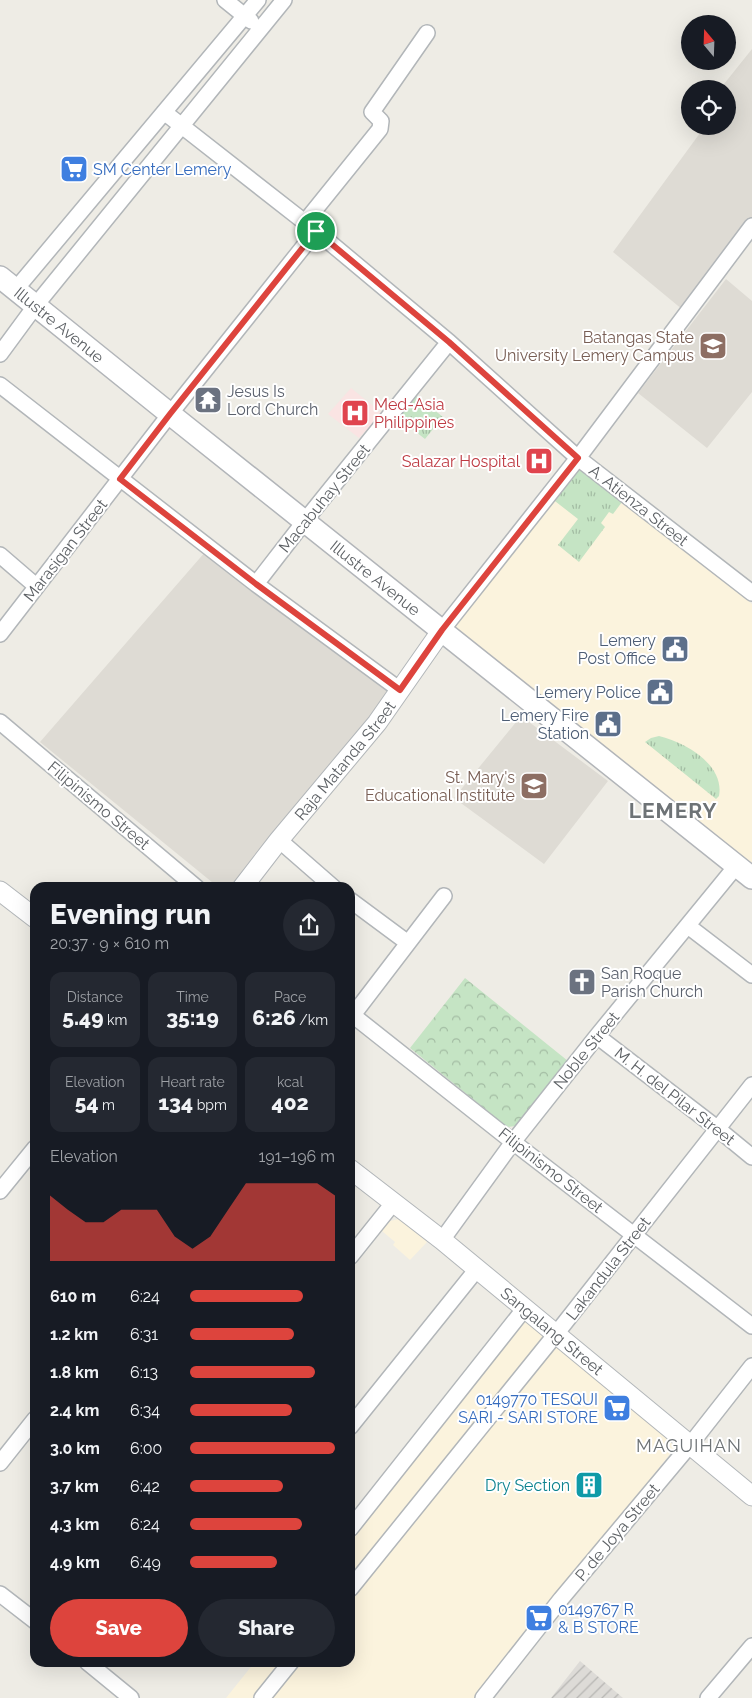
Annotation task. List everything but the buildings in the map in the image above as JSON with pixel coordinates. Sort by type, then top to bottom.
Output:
[{"type":"main road","name":"Illustre Avenue","points":[[8,283],[304,522],[744,872]]},
{"type":"street","points":[[225,0],[260,28]]},
{"type":"street","points":[[8,283],[42,259],[258,0]]},
{"type":"street","points":[[0,354],[36,305],[284,0]]},
{"type":"street","name":"Marasigan Street","points":[[0,634],[170,414],[380,129],[381,121],[372,112],[427,33]]},
{"type":"street","name":"A. Atienza Street","points":[[164,112],[310,226],[449,342],[578,458],[752,593]]},
{"type":"street","name":"Raja Matanda Street","points":[[247,882],[377,723],[442,630],[578,458],[752,226]]},
{"type":"street","name":"Macabuhay Street","points":[[256,584],[449,342]]},
{"type":"street","points":[[0,385],[256,584],[400,690]]},
{"type":"street","points":[[0,555],[36,586]]},
{"type":"street","name":"Filipinismo Street","points":[[0,722],[190,882]]},
{"type":"street","points":[[280,840],[327,882]]},
{"type":"street","name":"Noble Street","points":[[442,1240],[513,1142],[597,1036],[688,926],[744,872]]},
{"type":"street","points":[[0,891],[30,914]]},
{"type":"street","points":[[355,1009],[444,896]]},
{"type":"street","points":[[355,904],[408,943]]},
{"type":"street","points":[[688,926],[752,975]]},
{"type":"street","name":"Filipinismo Street","points":[[355,1017],[513,1142],[752,1326]]},
{"type":"street","name":"M. H. del Pilar Street","points":[[597,1036],[752,1157]]},
{"type":"street","name":"Lakandula Street","points":[[355,1583],[556,1334],[752,1085]]},
{"type":"street","points":[[2,1186],[30,1154]]},
{"type":"street","name":"Sangalang Street","points":[[355,1173],[442,1240],[752,1496]]},
{"type":"street","points":[[355,1250],[394,1202]]},
{"type":"street","points":[[355,1420],[477,1269]]},
{"type":"street","points":[[355,1523],[525,1308]]},
{"type":"street","name":"P. de Joya Street","points":[[482,1698],[561,1599],[690,1445],[752,1366]]},
{"type":"street","points":[[0,1463],[30,1425]]},
{"type":"street","points":[[0,1594],[30,1617]]},
{"type":"street","points":[[708,1698],[752,1646]]},
{"type":"street","points":[[93,1667],[131,1698]]},
{"type":"street","points":[[262,1698],[287,1667]]},
{"type":"shaded area","points":[[752,49],[752,219],[683,310],[613,252],[699,135],[736,135],[736,80],[727,80]]},
{"type":"shaded area","name":"Batangas State University Lemery Campus","points":[[726,279],[752,301],[752,392],[707,448],[638,393]]},
{"type":"shaded area","name":"Med-Asia Philippines","points":[[351,388],[382,413],[359,438],[328,414]]},
{"type":"shaded area","points":[[581,466],[752,604],[752,863],[455,627],[570,471]]},
{"type":"shaded area","points":[[206,551],[393,695],[242,882],[212,882],[40,742]]},
{"type":"shaded area","name":"St. Mary's Educational Institute","points":[[521,716],[608,781],[544,864],[454,798]]},
{"type":"shaded area","points":[[399,1219],[427,1242],[410,1260],[393,1245],[395,1242],[382,1231],[390,1221]]},
{"type":"shaded area","points":[[527,1317],[677,1445],[477,1698],[226,1698],[251,1667],[355,1667],[355,1535]]},
{"type":"shaded area","points":[[580,1661],[623,1698],[551,1698]]},
{"type":"green space","points":[[417,396],[443,417],[425,439],[398,418]]},
{"type":"green space","points":[[581,468],[622,502],[613,514],[609,512],[601,523],[605,527],[579,562],[558,545],[578,519],[551,498],[571,471]]},
{"type":"green space","points":[[659,736],[691,749],[710,765],[716,774],[719,785],[719,796],[716,799],[645,742]]},
{"type":"green space","points":[[465,978],[568,1061],[515,1126],[507,1127],[410,1048]]},
{"type":"place","name":"SM Center Lemery","points":[[74,169]]},
{"type":"place","name":"Batangas State University Lemery Campus","points":[[713,346]]},
{"type":"place","name":"Jesus Is Lord Church","points":[[208,400]]},
{"type":"place","name":"Med-Asia Philippines","points":[[355,413]]},
{"type":"place","name":"Salazar Hospital","points":[[539,461]]},
{"type":"place","name":"Lemery Post Office","points":[[675,649]]},
{"type":"place","name":"Lemery Police","points":[[660,692]]},
{"type":"place","name":"Lemery Fire Station","points":[[608,724]]},
{"type":"place","name":"St. Mary's Educational Institute","points":[[534,786]]},
{"type":"place","name":"San Roque Parish Church","points":[[582,982]]},
{"type":"place","name":"0149770 TESQUI SARI - SARI STORE","points":[[617,1408]]},
{"type":"place","name":"Dry Section","points":[[589,1485]]},
{"type":"place","name":"0149767 R & B STORE","points":[[539,1618]]},
{"type":"district","name":"LEMERY","points":[[673,811]]},
{"type":"district","name":"MAGUIHAN","points":[[689,1446]]},
{"type":"route","points":[[316,231],[449,342],[578,458],[442,630],[400,690],[256,584],[120,479],[316,231]]}]
